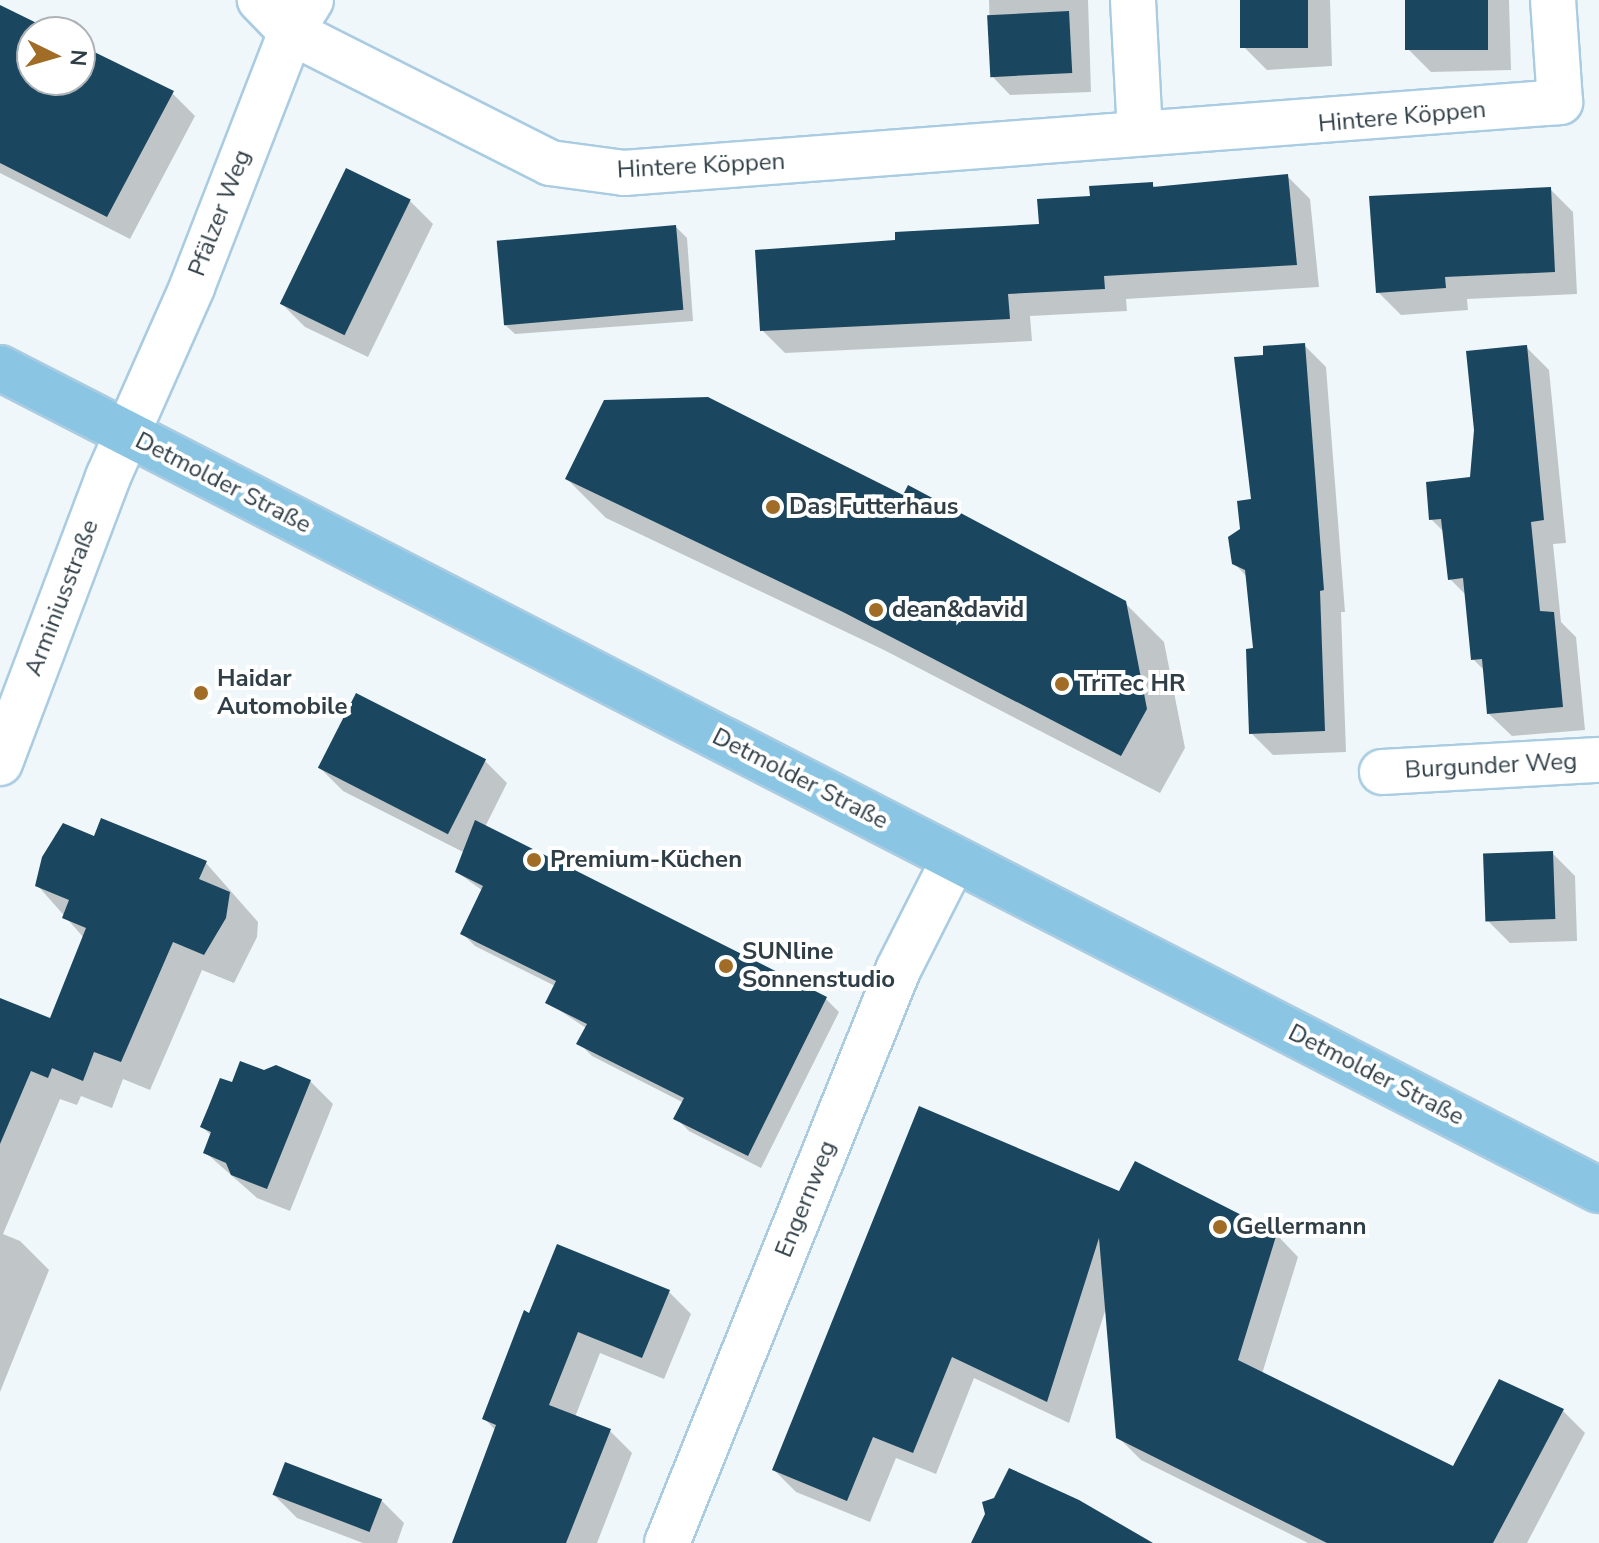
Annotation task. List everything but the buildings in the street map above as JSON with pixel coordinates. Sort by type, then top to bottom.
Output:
[{"type":"main road","name":"Detmolder Straße","points":[[0,368],[1599,1190]]},
{"type":"street","points":[[260,0],[301,16]]},
{"type":"street","points":[[1133,0],[1140,132]]},
{"type":"street","name":"Hintere Köppen","points":[[301,16],[550,163],[624,173],[1140,132],[1327,124],[1560,102],[1553,0]]},
{"type":"street","name":"Pfälzer Weg","points":[[127,433],[192,287],[301,16]]},
{"type":"street","name":"Arminiusstraße","points":[[0,763],[127,433]]},
{"type":"street","name":"Burgunder Weg","points":[[1382,772],[1599,760]]},
{"type":"street","name":"Engernweg","points":[[667,1543],[898,970],[954,859]]},
{"type":"place","name":"Das Futterhaus","points":[[773,507]]},
{"type":"place","name":"dean&david","points":[[876,610]]},
{"type":"place","name":"TriTec HR","points":[[1062,684]]},
{"type":"place","name":"Haidar Automobile","points":[[201,693]]},
{"type":"place","name":"Premium-Küchen","points":[[534,860]]},
{"type":"place","name":"SUNline Sonnenstudio","points":[[726,966]]},
{"type":"place","name":"Gellermann","points":[[1220,1227]]}]
